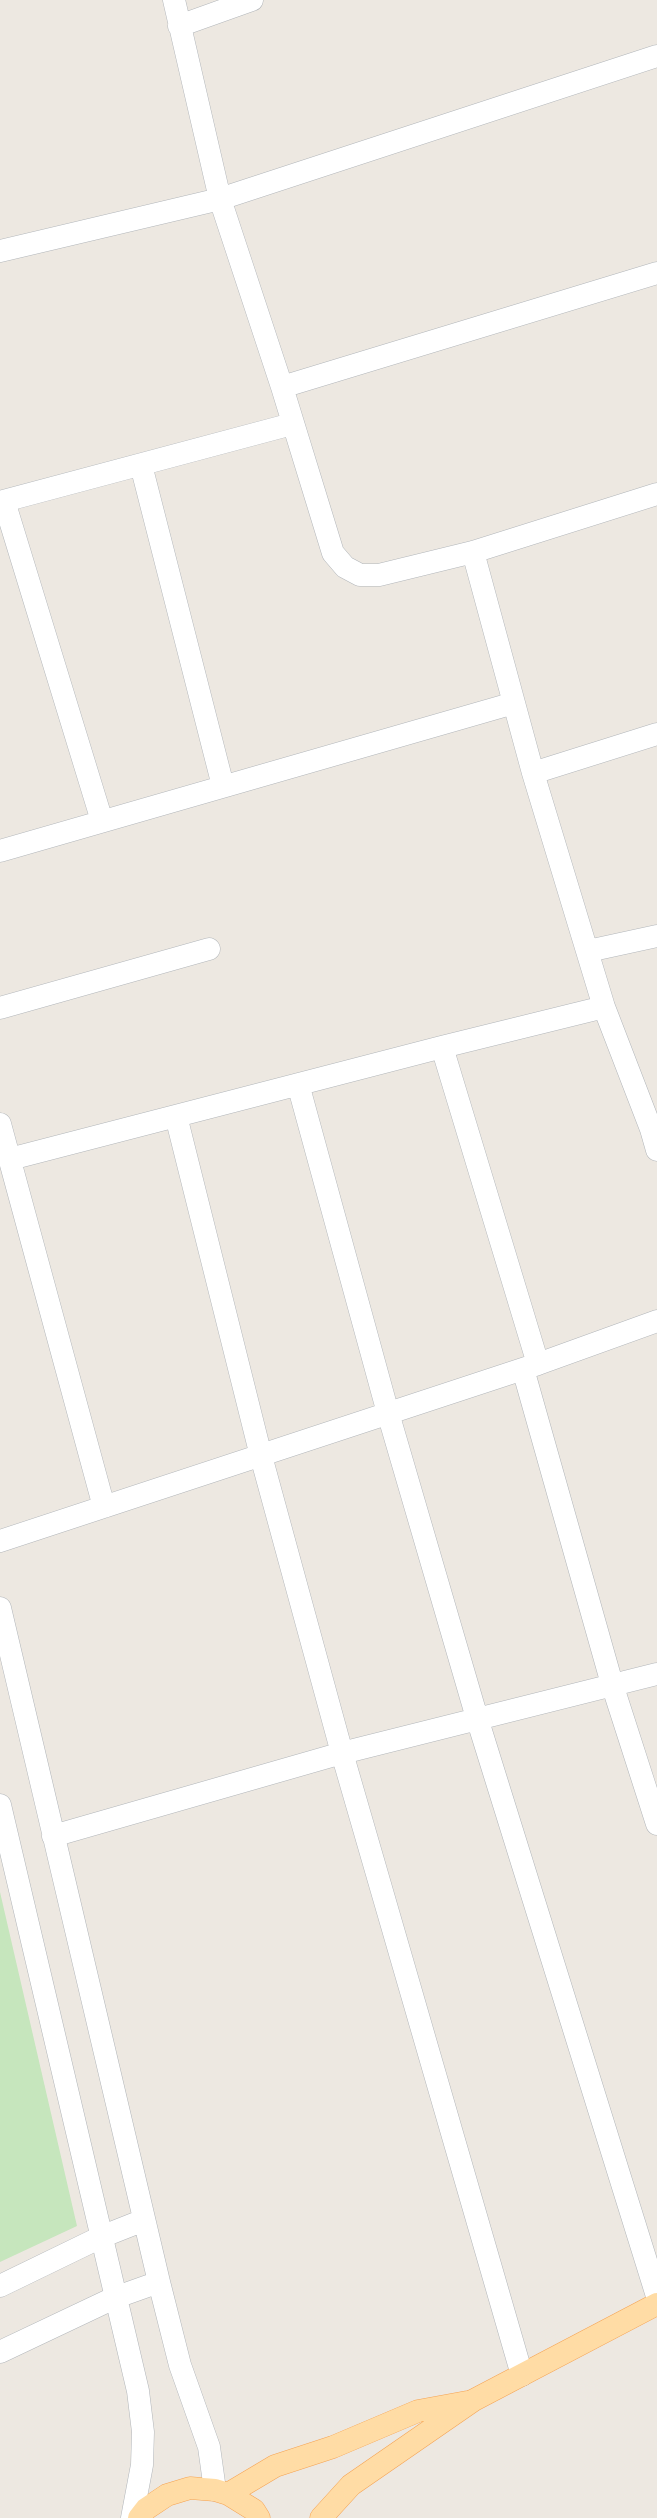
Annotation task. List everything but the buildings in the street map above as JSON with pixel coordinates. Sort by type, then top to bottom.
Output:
[{"type":"main road","points":[[320,2518],[351,2485],[474,2400],[657,2304]]},
{"type":"main road","points":[[221,2492],[275,2466],[333,2447],[418,2411],[474,2400]]},
{"type":"main road","points":[[139,2518],[146,2509],[167,2495],[190,2488],[221,2492],[254,2510],[259,2518]]},
{"type":"street","points":[[174,0],[220,199],[282,387],[292,424],[334,553],[345,567],[360,575],[379,575],[473,552],[657,494]]},
{"type":"street","points":[[179,26],[252,0]]},
{"type":"street","points":[[0,251],[220,199],[657,56]]},
{"type":"street","points":[[282,387],[657,273]]},
{"type":"street","points":[[102,821],[2,502],[292,424]]},
{"type":"street","points":[[141,465],[223,786]]},
{"type":"street","points":[[473,552],[533,773],[604,1008],[655,1136]]},
{"type":"street","points":[[0,851],[514,703]]},
{"type":"street","points":[[533,773],[657,734]]},
{"type":"street","points":[[588,951],[657,936]]},
{"type":"street","points":[[0,1008],[209,949]]},
{"type":"street","points":[[10,1159],[442,1047],[604,1008]]},
{"type":"street","points":[[442,1047],[530,1367],[612,1684],[657,1824]]},
{"type":"street","points":[[298,1084],[388,1414],[477,1718],[657,2296]]},
{"type":"street","points":[[176,1116],[261,1456],[342,1753],[522,2376]]},
{"type":"street","points":[[0,1124],[104,1507]]},
{"type":"street","points":[[0,1541],[530,1367],[657,1321]]},
{"type":"street","points":[[0,1608],[52,1836],[159,2282],[180,2365],[209,2447],[221,2492]]},
{"type":"street","points":[[52,1836],[342,1753],[612,1684],[657,1674]]},
{"type":"street","points":[[0,1805],[114,2298],[138,2391],[143,2432],[142,2465],[132,2518]]},
{"type":"street","points":[[0,2286],[101,2237],[144,2220]]},
{"type":"street","points":[[0,2352],[114,2298],[159,2282]]},
{"type":"green space","points":[[0,1892],[77,2226],[0,2262]]}]
